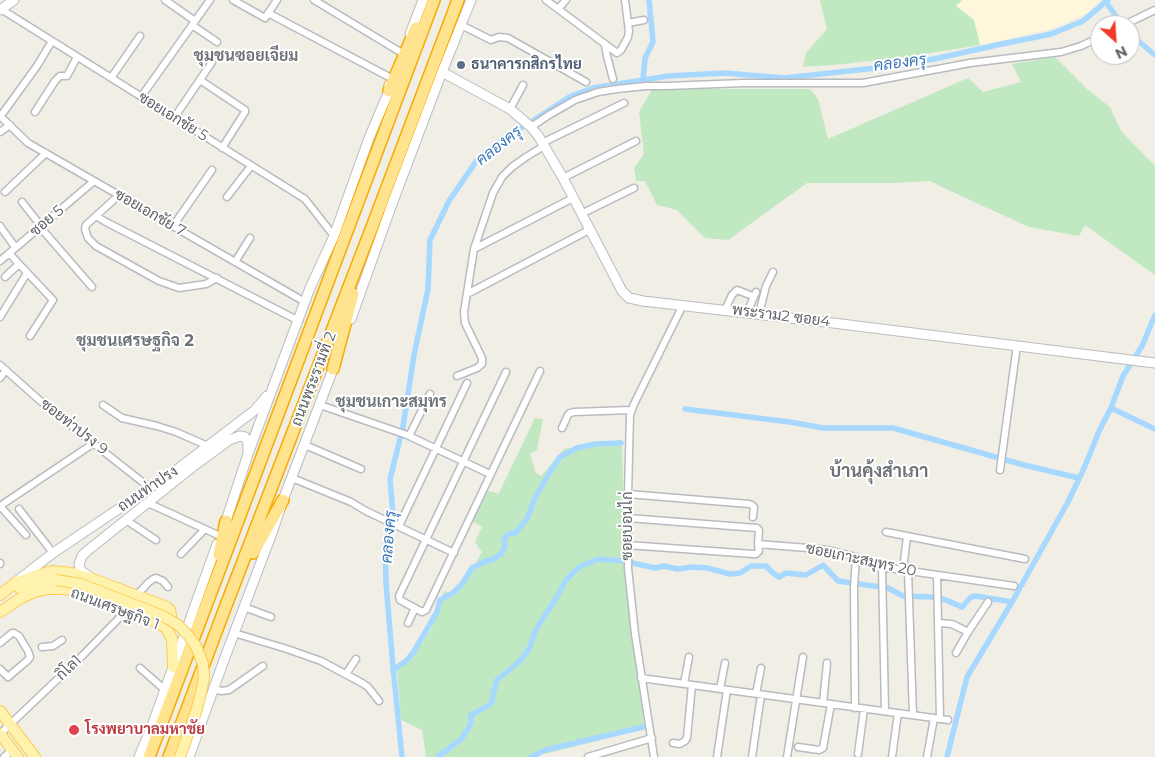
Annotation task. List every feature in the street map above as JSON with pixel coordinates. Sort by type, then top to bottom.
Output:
[{"type":"highway","name":"ถนนพระรามที่ 2","points":[[149,757],[212,591],[426,0]]},
{"type":"highway","points":[[389,90],[426,0]]},
{"type":"highway","name":"ถนนพระรามที่ 2","points":[[169,757],[458,0]]},
{"type":"highway","points":[[333,369],[372,227]]},
{"type":"highway","points":[[225,608],[283,500]]},
{"type":"highway","points":[[212,591],[226,521]]},
{"type":"main road","points":[[1,10],[14,0]]},
{"type":"main road","points":[[139,757],[153,723],[226,521],[248,454],[310,288],[334,236],[369,138],[389,90],[391,78],[426,0]]},
{"type":"main road","name":"ถนนพระรามที่ 2","points":[[189,757],[442,72],[471,0]]},
{"type":"main road","points":[[442,72],[510,109]]},
{"type":"main road","name":"พระราม2 ซอย4","points":[[510,109],[530,126],[543,144],[563,178],[622,291],[629,298],[1155,363]]},
{"type":"main road","name":"ถนนท่าปรง","points":[[0,597],[53,553],[175,471],[255,410],[274,386]]},
{"type":"main road","name":"ถนนท่าปรง","points":[[93,579],[81,570],[78,564],[87,550],[201,460],[235,437],[245,437],[248,443],[248,454]]},
{"type":"main road","name":"ถนนท่าปรง","points":[[15,583],[52,571],[72,573],[162,604],[170,610],[172,615],[165,624],[157,622]]},
{"type":"main road","name":"ถนนเศรษฐกิจ 1","points":[[0,597],[26,585],[56,580],[81,584],[163,616],[178,625],[196,646],[203,664],[204,678],[196,712],[180,757]]},
{"type":"main road","name":"ถนนเศรษฐกิจ 1","points":[[0,612],[21,598],[35,592],[48,589],[73,590],[157,622],[167,629],[172,639],[173,667]]},
{"type":"main road","points":[[0,711],[35,757]]},
{"type":"main road","points":[[0,734],[15,753]]},
{"type":"street","points":[[165,0],[217,42]]},
{"type":"street","points":[[141,97],[210,0]]},
{"type":"street","points":[[233,0],[265,18],[277,0]]},
{"type":"street","points":[[314,0],[402,53]]},
{"type":"street","points":[[546,0],[617,53],[619,53],[628,37],[629,31],[625,0]]},
{"type":"street","points":[[558,9],[566,0]]},
{"type":"street","name":"ซอยเอกชัย 5","points":[[1,10],[304,199],[334,236]]},
{"type":"street","points":[[1140,17],[1155,10]]},
{"type":"street","points":[[268,13],[391,78]]},
{"type":"street","points":[[628,23],[644,20]]},
{"type":"street","points":[[461,25],[492,40],[499,37],[508,38],[586,82]]},
{"type":"street","points":[[111,78],[140,36]]},
{"type":"street","points":[[0,116],[37,66],[52,41]]},
{"type":"street","points":[[530,126],[575,100],[598,92],[617,89],[646,86],[743,83],[863,83],[970,63],[1061,52],[1090,42]]},
{"type":"street","points":[[605,45],[606,56],[613,79]]},
{"type":"street","points":[[35,112],[60,76],[67,76],[77,57]]},
{"type":"street","points":[[174,118],[212,62]]},
{"type":"street","points":[[200,80],[245,110],[222,148]]},
{"type":"street","points":[[510,109],[523,85]]},
{"type":"street","points":[[457,376],[480,366],[483,361],[464,318],[474,250],[493,193],[502,177],[543,144],[624,103]]},
{"type":"street","name":"ซอยเอกชัย 7","points":[[0,116],[28,143],[305,302]]},
{"type":"street","points":[[0,132],[10,126]]},
{"type":"street","points":[[563,178],[636,141]]},
{"type":"street","points":[[5,192],[46,153]]},
{"type":"street","points":[[227,197],[251,166]]},
{"type":"street","points":[[173,226],[212,170]]},
{"type":"street","name":"ซอย 5","points":[[0,261],[94,181]]},
{"type":"street","points":[[581,214],[634,188]]},
{"type":"street","points":[[119,195],[86,225],[85,229],[88,238],[96,246],[159,281],[179,288],[206,284],[217,278]]},
{"type":"street","points":[[474,250],[573,198]]},
{"type":"street","points":[[22,202],[92,287]]},
{"type":"street","points":[[96,216],[299,321]]},
{"type":"street","points":[[0,226],[15,247]]},
{"type":"street","points":[[467,294],[589,230]]},
{"type":"street","points":[[235,262],[250,238]]},
{"type":"street","points":[[9,253],[53,300],[30,336]]},
{"type":"street","points":[[5,277],[19,264]]},
{"type":"street","points":[[759,314],[766,286],[772,272]]},
{"type":"street","points":[[0,316],[27,273]]},
{"type":"street","points":[[725,310],[732,295],[737,290],[753,294],[747,313]]},
{"type":"street","name":"ซอยบ่อนไก่","points":[[654,757],[641,678],[627,557],[630,422],[631,410],[683,305]]},
{"type":"street","points":[[1000,468],[1017,345]]},
{"type":"street","name":"ซอยท่าปรง 9","points":[[0,365],[46,406],[150,488]]},
{"type":"street","points":[[0,378],[6,370]]},
{"type":"street","points":[[506,372],[399,596],[400,600],[422,612],[426,610],[454,553],[540,371]]},
{"type":"street","points":[[394,524],[436,449],[467,383]]},
{"type":"street","points":[[405,434],[430,394]]},
{"type":"street","points":[[102,405],[122,418],[176,432],[208,446]]},
{"type":"street","points":[[320,405],[405,434],[490,474]]},
{"type":"street","points":[[562,428],[570,413],[631,410]]},
{"type":"street","points":[[26,535],[0,506],[94,443]]},
{"type":"street","points":[[305,445],[361,469]]},
{"type":"street","points":[[292,478],[346,500],[454,553]]},
{"type":"street","points":[[628,494],[749,504],[754,507],[753,517]]},
{"type":"street","points":[[148,503],[220,536]]},
{"type":"street","points":[[19,509],[53,553]]},
{"type":"street","points":[[627,545],[753,554],[759,551],[757,528],[628,518]]},
{"type":"street","points":[[126,520],[156,540]]},
{"type":"street","points":[[182,554],[205,529]]},
{"type":"street","points":[[886,532],[1024,558]]},
{"type":"street","points":[[907,536],[906,570],[909,596],[913,715]]},
{"type":"street","name":"ซอยเกาะสมุทร 20","points":[[758,544],[820,549],[856,557],[882,567],[1014,586]]},
{"type":"street","points":[[855,708],[854,587],[856,557]]},
{"type":"street","points":[[882,567],[885,712]]},
{"type":"street","points":[[927,757],[937,719],[939,623],[937,575]]},
{"type":"street","points":[[137,595],[148,583],[156,578],[163,581],[168,587]]},
{"type":"street","points":[[956,653],[988,602]]},
{"type":"street","points":[[244,607],[271,616]]},
{"type":"street","points":[[408,623],[414,608]]},
{"type":"street","name":"กิโล1","points":[[0,734],[127,610]]},
{"type":"street","points":[[939,623],[952,624],[968,632]]},
{"type":"street","points":[[0,643],[14,633],[19,636],[30,657],[8,677],[0,670]]},
{"type":"street","points":[[234,633],[321,661],[368,688],[379,701]]},
{"type":"street","points":[[42,647],[53,646],[62,640]]},
{"type":"street","points":[[684,684],[689,657]]},
{"type":"street","points":[[787,757],[803,657]]},
{"type":"street","points":[[346,674],[356,659]]},
{"type":"street","points":[[717,757],[725,663]]},
{"type":"street","points":[[823,703],[827,663]]},
{"type":"street","points":[[213,689],[229,690],[263,666]]},
{"type":"street","points":[[140,668],[165,690]]},
{"type":"street","points":[[752,757],[761,668]]},
{"type":"street","points":[[641,678],[948,720]]},
{"type":"street","points":[[673,743],[680,744],[687,738],[692,685]]},
{"type":"street","points":[[798,747],[819,750],[823,748],[831,704]]},
{"type":"street","points":[[858,754],[864,709]]},
{"type":"street","points":[[892,757],[898,713]]},
{"type":"street","points":[[588,757],[652,738]]},
{"type":"street","points":[[4,757],[15,753]]},
{"type":"shaded area","points":[[962,0],[1100,0],[1087,13],[1051,29],[980,45],[974,20],[956,6]]},
{"type":"green space","points":[[820,0],[962,0],[956,6],[974,20],[980,45],[913,56],[803,67],[806,53],[827,29]]},
{"type":"green space","points":[[1055,57],[1087,89],[1110,107],[1121,131],[1155,166],[1155,275],[1085,225],[1079,236],[1029,227],[930,181],[807,183],[728,240],[705,238],[677,210],[657,205],[645,181],[636,181],[634,168],[644,154],[639,112],[652,89],[810,89],[818,99],[828,139],[968,78],[983,92],[1021,82],[1012,64]]},
{"type":"green space","points":[[535,418],[543,419],[537,450],[530,454],[536,473],[541,476],[564,449],[622,440],[625,568],[645,729],[538,757],[426,757],[422,730],[401,720],[397,670],[410,660],[432,628],[444,591],[457,594],[482,552],[475,542],[482,527],[472,521],[488,491],[499,493]]},
{"type":"waterway","points":[[643,80],[645,58],[653,42],[649,0]]},
{"type":"waterway","name":"คลองครุ","points":[[402,757],[386,583],[385,544],[393,515],[390,479],[403,427],[414,355],[428,289],[430,240],[449,201],[477,160],[503,139],[571,96],[593,88],[668,76],[725,73],[784,78],[876,68],[934,59],[1051,34],[1083,21],[1108,0]]},
{"type":"waterway","points":[[1106,2],[1115,15]]},
{"type":"waterway","points":[[1140,42],[1155,55]]},
{"type":"waterway","points":[[1155,315],[1142,346],[1123,376],[1111,408],[1155,429]]},
{"type":"waterway","points":[[438,757],[461,739],[471,724],[471,715],[492,702],[497,680],[520,661],[529,649],[536,629],[566,580],[579,567],[598,559],[624,561],[655,568],[664,566],[677,569],[707,568],[730,574],[740,573],[751,566],[766,566],[779,577],[786,573],[806,575],[823,565],[838,581],[888,588],[903,596],[933,597],[962,607],[971,597],[976,596],[1012,602],[1068,502],[1111,408]]},
{"type":"waterway","points":[[685,409],[823,428],[893,428],[1024,465],[1079,478]]},
{"type":"waterway","points":[[393,670],[406,661],[413,653],[437,612],[440,600],[453,593],[462,584],[472,568],[494,559],[502,553],[505,546],[504,539],[508,534],[515,533],[527,519],[534,500],[560,457],[577,448],[595,444],[621,443]]},
{"type":"waterway","points":[[947,757],[967,677],[1012,602]]},
{"type":"waterway","points":[[531,757],[545,750],[643,727]]},
{"type":"place","name":"ธนาคารกสิกรไทย","points":[[461,65]]},
{"type":"place","name":"โรงพยาบาลมหาชัย","points":[[74,730]]},
{"type":"district","name":"ชุมชนซอยเจียม","points":[[246,56]]},
{"type":"district","name":"ชุมชนเศรษฐกิจ 2","points":[[135,341]]},
{"type":"district","name":"ชุมชนเกาะสมุทร","points":[[391,402]]},
{"type":"district","name":"บ้านคุ้งสำเภา","points":[[879,472]]}]
